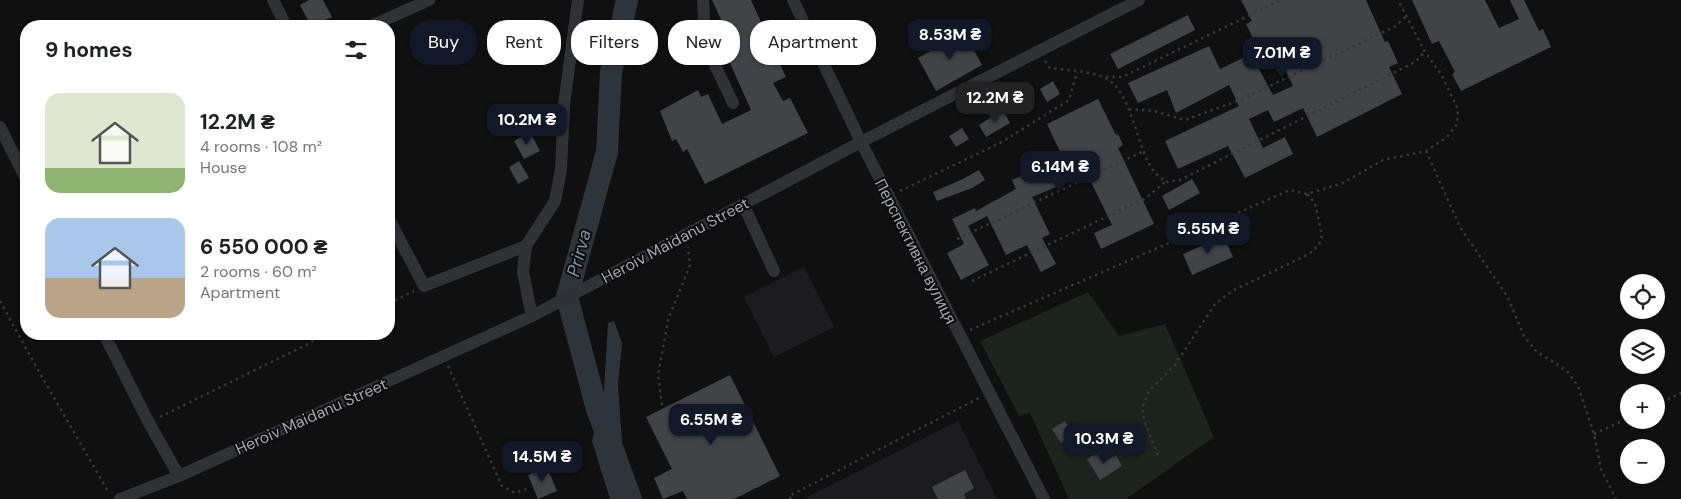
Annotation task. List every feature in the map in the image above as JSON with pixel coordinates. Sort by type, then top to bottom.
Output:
[{"type":"street","points":[[272,0],[283,20]]},
{"type":"street","points":[[384,20],[429,0]]},
{"type":"street","points":[[532,316],[523,272],[526,246],[555,202],[561,170],[564,105],[578,0]]},
{"type":"street","points":[[703,0],[705,44],[733,103]]},
{"type":"street","name":"Перспективна вулиця","points":[[793,0],[860,142],[1044,499]]},
{"type":"street","name":"Heroiv Maidanu Street","points":[[120,499],[179,476],[532,316],[860,142],[1140,0]]},
{"type":"street","points":[[0,127],[20,167]]},
{"type":"street","points":[[743,204],[774,271]]},
{"type":"street","points":[[395,230],[424,286],[526,246]]},
{"type":"street","points":[[107,340],[149,423],[179,476]]},
{"type":"path","points":[[1038,52],[1050,68],[1104,77],[1122,77],[1281,0]]},
{"type":"path","points":[[959,335],[1290,190],[1307,194],[1343,183],[1383,160],[1426,151],[1447,137],[1457,124],[1458,109],[1398,0]]},
{"type":"path","points":[[1129,109],[1154,111],[1185,120],[1240,100],[1396,26],[1406,16]]},
{"type":"path","points":[[972,281],[1146,198],[1165,182],[1180,180],[1415,62],[1425,52]]},
{"type":"path","points":[[888,196],[1002,142],[1069,100],[1076,72]]},
{"type":"path","points":[[1104,77],[1119,90],[1129,109],[1144,151],[1156,174],[1165,182]]},
{"type":"path","points":[[957,240],[1144,151]]},
{"type":"path","points":[[1426,151],[1460,227],[1506,296],[1524,336],[1536,350],[1567,370],[1578,386],[1594,434],[1601,469],[1616,499]]},
{"type":"path","points":[[1158,455],[1144,421],[1142,408],[1149,391],[1174,365],[1215,304],[1232,291],[1309,254],[1319,246],[1322,236],[1315,203],[1307,194]]},
{"type":"path","points":[[662,405],[658,375],[668,320],[690,265],[686,234]]},
{"type":"path","points":[[395,300],[424,286]]},
{"type":"path","points":[[0,300],[20,337]]},
{"type":"path","points":[[22,340],[113,499]]},
{"type":"path","points":[[149,423],[316,340]]},
{"type":"path","points":[[444,356],[502,486],[515,492],[530,488]]},
{"type":"path","points":[[791,499],[789,496],[989,393]]},
{"type":"path","points":[[1665,401],[1681,393]]},
{"type":"path","points":[[1594,434],[1620,422]]},
{"type":"shaded area","points":[[804,267],[834,327],[774,357],[744,297]]},
{"type":"shaded area","points":[[1088,292],[1119,336],[1165,324],[1214,437],[1126,499],[1069,499],[1030,413],[1019,416],[980,341]]},
{"type":"shaded area","points":[[614,321],[622,343],[618,385],[622,442],[642,499],[610,499],[592,441],[604,390],[608,323]]},
{"type":"shaded area","points":[[958,421],[997,499],[803,499]]},
{"type":"building","points":[[309,0],[323,0],[332,17],[325,20],[308,20],[300,5]]},
{"type":"building","points":[[712,0],[751,0],[760,20],[750,20],[750,65],[781,65],[786,77],[773,83],[783,101],[790,98],[808,133],[705,184],[687,149],[683,152],[676,139],[672,141],[660,111],[698,90],[701,97],[708,94],[722,124],[751,110],[731,65],[740,65],[740,20],[721,20]]},
{"type":"building","points":[[1241,0],[1366,0],[1385,42],[1388,41],[1398,63],[1389,67],[1402,94],[1317,137],[1303,108],[1274,122],[1268,110],[1249,119],[1263,148],[1285,137],[1293,154],[1245,178],[1228,146],[1178,169],[1165,141],[1239,106],[1229,85],[1176,113],[1167,90],[1138,103],[1128,83],[1209,46],[1220,69],[1251,54],[1273,95],[1293,86],[1270,38],[1256,44],[1246,24],[1252,21]]},
{"type":"building","points":[[1412,0],[1485,0],[1499,28],[1519,19],[1510,0],[1524,0],[1539,31],[1543,29],[1551,47],[1461,91],[1452,74],[1455,72],[1439,41],[1432,44]]},
{"type":"building","points":[[1188,15],[1195,30],[1118,69],[1110,54]]},
{"type":"building","points":[[964,32],[982,65],[936,91],[918,58]]},
{"type":"building","points":[[1053,81],[1060,94],[1047,102],[1040,89]]},
{"type":"building","points":[[1098,99],[1123,145],[1118,148],[1154,224],[1101,249],[1094,233],[1112,225],[1087,174],[1032,197],[1050,234],[1042,238],[1056,264],[1041,272],[1027,245],[1006,255],[987,216],[968,226],[989,265],[961,280],[947,253],[964,244],[952,219],[975,208],[976,211],[1016,189],[1012,180],[1063,158],[1047,124]]},
{"type":"building","points":[[1003,110],[1010,123],[986,137],[979,125]]},
{"type":"building","points":[[962,128],[969,139],[956,147],[949,136]]},
{"type":"building","points":[[530,132],[540,151],[524,159],[514,141]]},
{"type":"building","points":[[519,161],[529,178],[518,184],[509,167]]},
{"type":"building","points":[[979,170],[985,180],[972,188],[937,201],[933,192]]},
{"type":"building","points":[[1192,179],[1200,193],[1169,210],[1162,196]]},
{"type":"building","points":[[1224,236],[1233,257],[1192,275],[1183,254]]},
{"type":"building","points":[[730,375],[780,476],[734,499],[687,499],[683,491],[663,499],[654,478],[672,469],[646,417]]},
{"type":"building","points":[[1065,421],[1074,435],[1061,443],[1052,429]]},
{"type":"building","points":[[1098,452],[1104,462],[1116,455],[1122,466],[1100,480],[1087,459]]},
{"type":"building","points":[[547,467],[557,491],[538,499],[528,475]]},
{"type":"building","points":[[965,470],[974,488],[964,494],[966,499],[938,499],[932,487]]},
{"type":"waterway","name":"Prirva","points":[[627,0],[611,72],[607,152],[567,297],[597,409],[631,499]]}]
